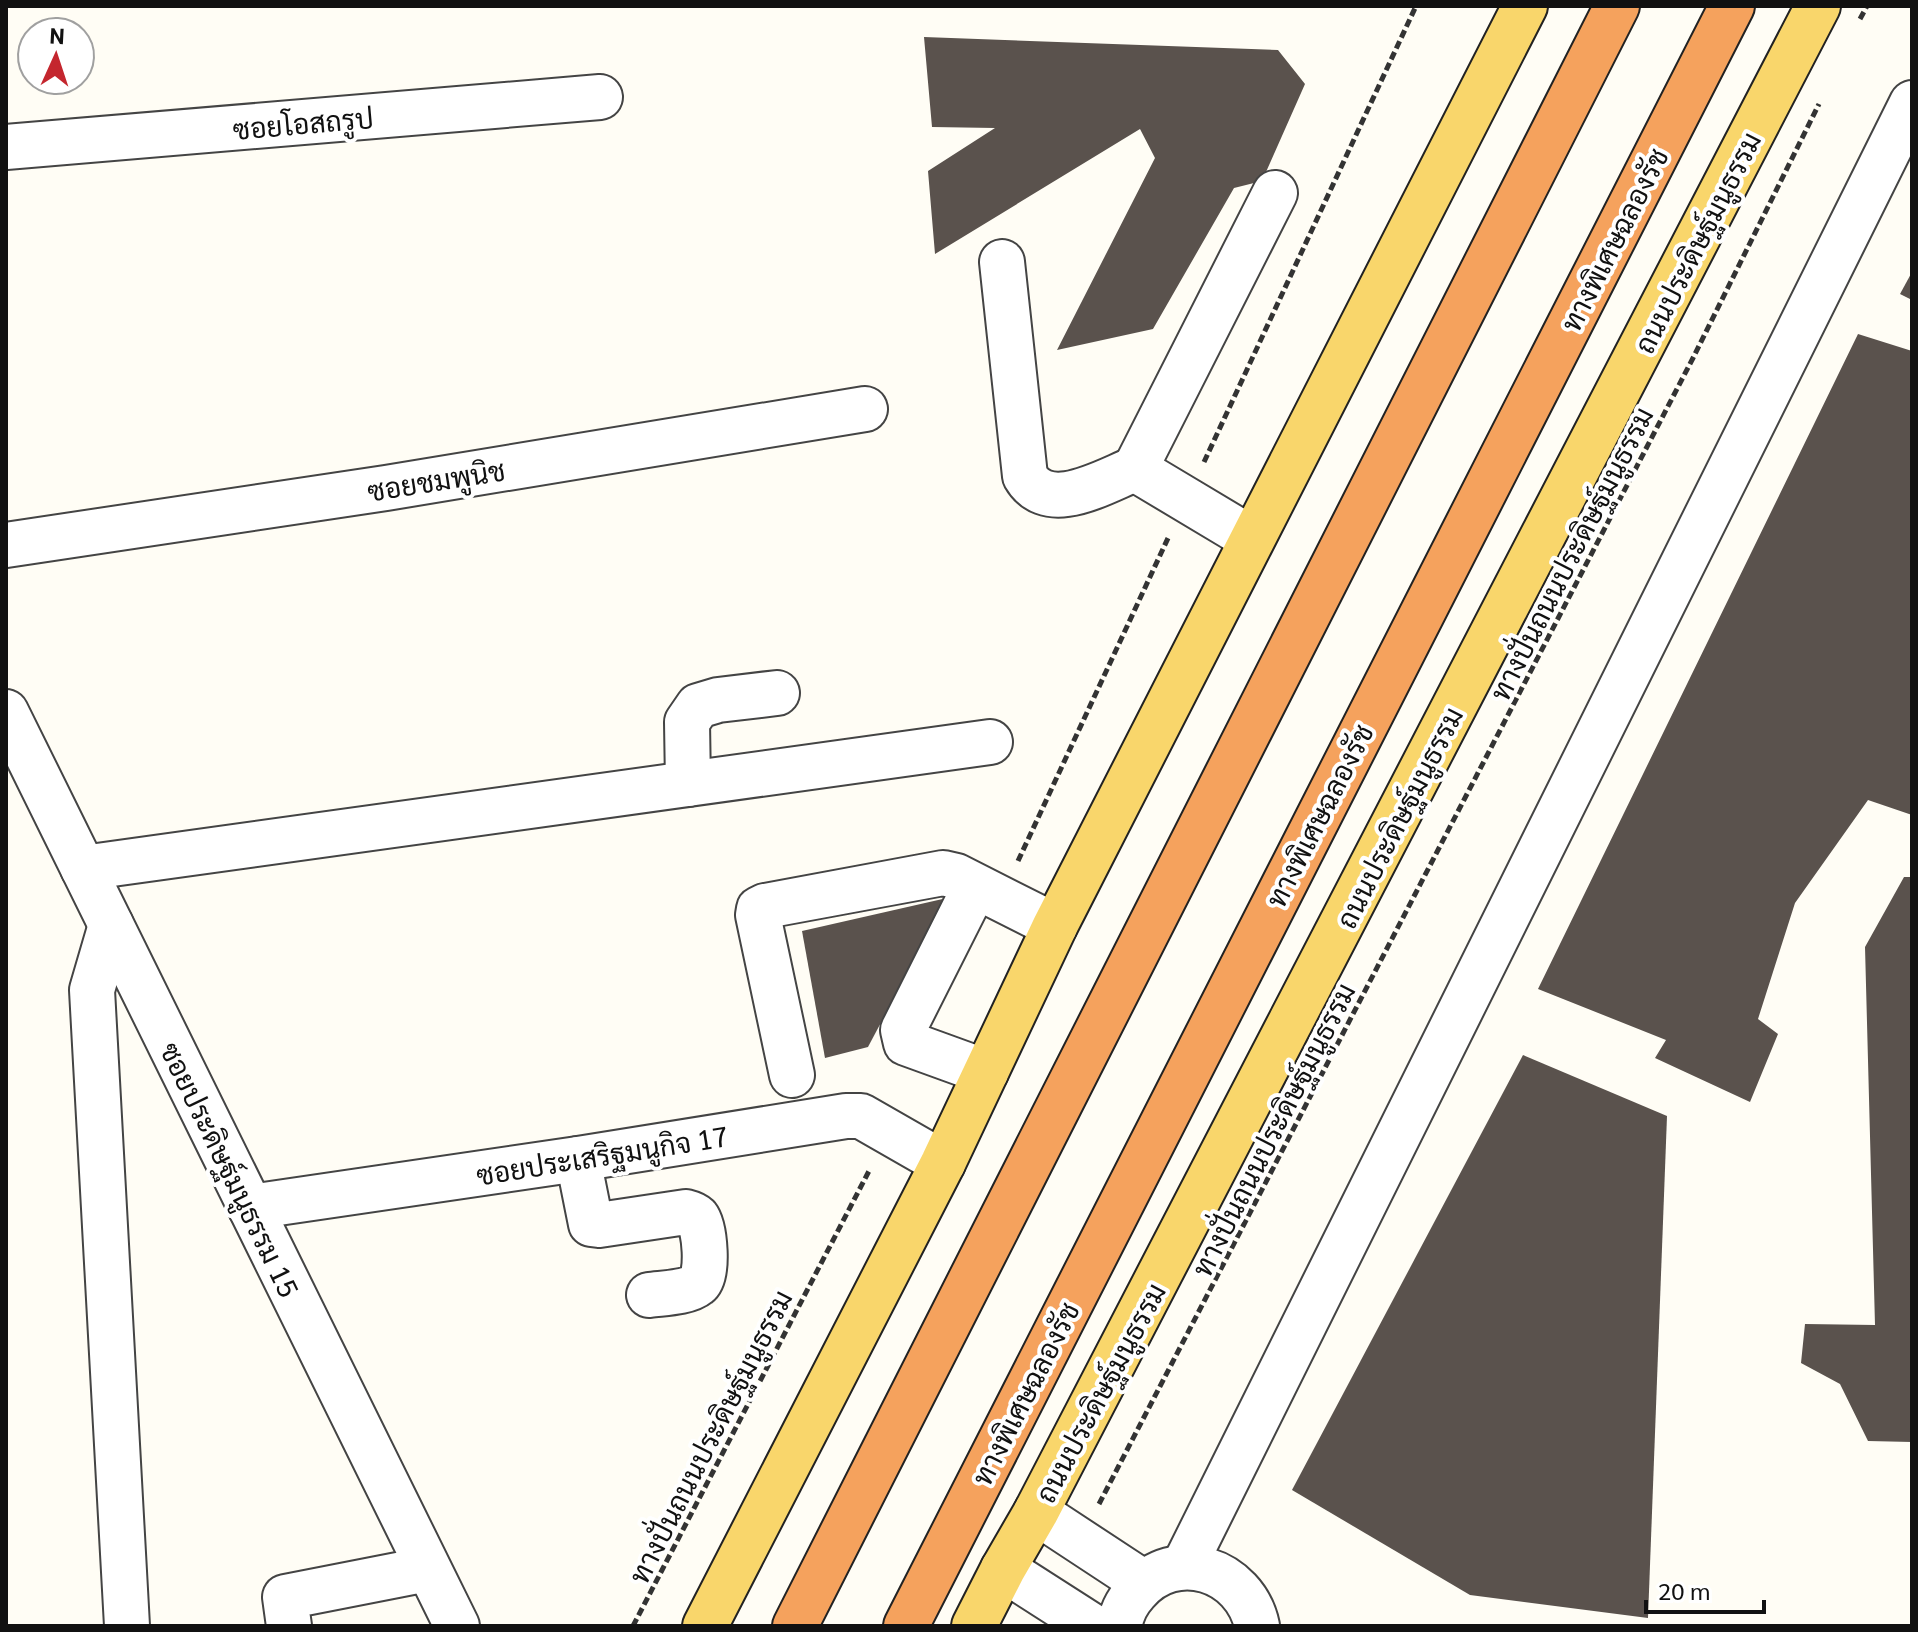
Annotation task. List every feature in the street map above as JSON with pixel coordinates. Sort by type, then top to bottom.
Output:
[{"type":"highway","points":[[795,1626],[1617,6]]},
{"type":"highway","name":"ทางพิเศษฉลองรัช","points":[[906,1626],[1732,6]]},
{"type":"main road","points":[[705,1626],[943,1163],[1055,926],[1525,6]]},
{"type":"main road","name":"ถนนประดิษฐ์มนูธรรม","points":[[974,1626],[1818,6]]},
{"type":"street","name":"ซอยโอสถรูป","points":[[6,147],[600,97]]},
{"type":"street","points":[[1184,1566],[1912,103]]},
{"type":"street","points":[[1002,262],[1025,476],[1042,493],[1073,493],[1135,469],[1275,193]]},
{"type":"street","name":"ซอยชมพูนิช","points":[[6,545],[386,488],[865,409]]},
{"type":"street","points":[[1135,469],[1252,539]]},
{"type":"street","points":[[688,784],[687,722],[698,706],[718,700],[777,693]]},
{"type":"street","name":"ซอยประดิษฐ์มนูธรรม 15","points":[[6,712],[20,777],[83,868],[457,1626]]},
{"type":"street","points":[[83,868],[990,742]]},
{"type":"street","points":[[792,1075],[759,909],[943,873],[956,876],[1055,926]]},
{"type":"street","points":[[986,1072],[906,1043],[903,1030],[987,893]]},
{"type":"street","points":[[111,925],[92,990],[127,1626]]},
{"type":"street","name":"ซอยประเสริฐมนูกิจ 17","points":[[250,1207],[846,1116],[861,1116],[943,1163]]},
{"type":"street","points":[[578,1159],[591,1224],[686,1212],[699,1219],[705,1253],[701,1282],[694,1287],[649,1295]]},
{"type":"street","points":[[1036,1512],[1144,1583]]},
{"type":"street","points":[[1120,1626],[1128,1601],[1144,1583],[1160,1572],[1184,1566],[1219,1574],[1238,1588],[1255,1615],[1257,1626]]},
{"type":"street","points":[[289,1626],[285,1597],[428,1569]]},
{"type":"street","points":[[1003,1569],[1092,1626]]},
{"type":"path","points":[[987,893],[1186,499],[1416,6]]},
{"type":"path","points":[[1860,20],[1867,6]]},
{"type":"path","name":"ทางปั่นถนนประดิษฐ์มนูธรรม","points":[[1080,1541],[1693,358],[1825,90]]},
{"type":"path","name":"ทางปั่นถนนประดิษฐ์มนูธรรม","points":[[633,1626],[889,1132]]},
{"type":"building","points":[[924,37],[1278,50],[1305,84],[1262,181],[1234,188],[1153,329],[1057,350],[1155,158],[1140,129],[935,254],[928,171],[995,128],[932,127]]},
{"type":"building","points":[[1912,272],[1912,300],[1900,294]]},
{"type":"building","points":[[1858,334],[1912,351],[1912,815],[1868,800],[1795,903],[1758,1019],[1778,1034],[1750,1102],[1655,1058],[1666,1040],[1538,989]]},
{"type":"building","points":[[1904,877],[1912,877],[1912,1442],[1868,1441],[1840,1384],[1801,1363],[1805,1324],[1875,1325],[1865,947]]},
{"type":"building","points":[[947,898],[868,1047],[825,1058],[802,931]]},
{"type":"building","points":[[1523,1055],[1667,1116],[1648,1618],[1470,1595],[1292,1490]]}]
